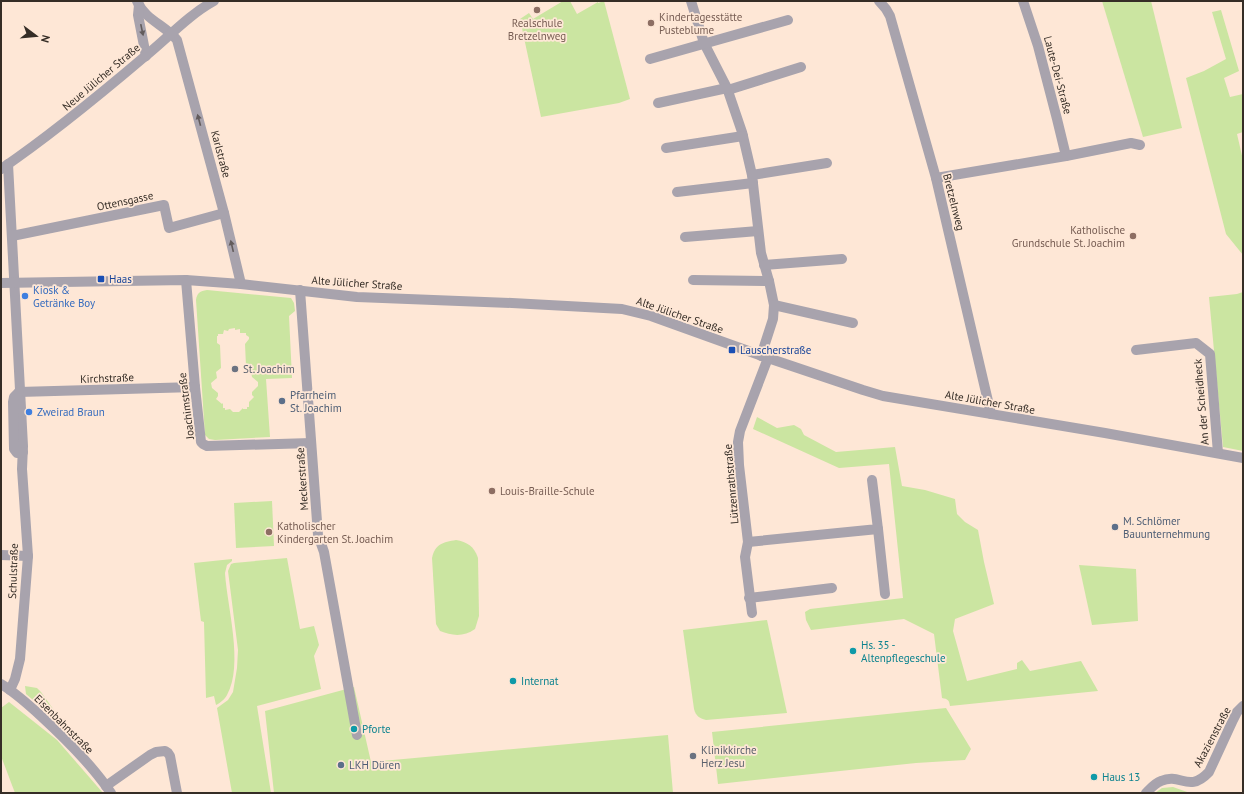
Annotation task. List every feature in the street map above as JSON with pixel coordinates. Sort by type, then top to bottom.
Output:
[{"type":"street","name":"Neue Jülicher Straße","points":[[4,166],[64,124],[146,56],[184,20],[202,7],[214,1]]},
{"type":"street","points":[[691,1],[704,43],[728,89],[743,136],[752,179],[758,231],[764,265],[774,305],[773,319],[764,357]]},
{"type":"street","name":"Bretzelnweg","points":[[879,1],[890,16],[936,178],[991,414]]},
{"type":"street","name":"Laute-Dei-Straße","points":[[1023,1],[1038,46],[1058,119],[1066,156]]},
{"type":"street","points":[[138,3],[153,21],[171,32]]},
{"type":"street","points":[[138,3],[138,15],[146,56]]},
{"type":"street","points":[[650,59],[788,20]]},
{"type":"street","name":"Karlstraße","points":[[171,32],[177,40],[179,46],[224,213],[241,284]]},
{"type":"street","points":[[658,103],[728,89],[801,67]]},
{"type":"street","points":[[666,148],[743,136]]},
{"type":"street","points":[[936,178],[1066,156],[1130,143],[1140,145]]},
{"type":"street","points":[[677,192],[752,179],[827,163]]},
{"type":"street","name":"Schulstraße","points":[[4,166],[12,236],[19,392],[14,397],[13,402],[14,449],[17,453],[23,452],[22,469],[28,556],[20,659],[15,679],[10,690]]},
{"type":"street","name":"Ottensgasse","points":[[12,236],[164,205],[169,228],[224,213]]},
{"type":"street","points":[[685,237],[758,231]]},
{"type":"street","points":[[764,265],[842,259]]},
{"type":"street","name":"Alte Jülicher Straße","points":[[1,283],[186,280],[357,296],[622,309],[651,316],[764,357],[883,396],[1243,458]]},
{"type":"street","name":"Joachimstraße","points":[[186,280],[201,442],[207,446],[312,443]]},
{"type":"street","points":[[693,280],[769,281]]},
{"type":"street","name":"Meckerstraße","points":[[300,290],[318,535],[324,552],[357,735]]},
{"type":"street","points":[[774,305],[853,323]]},
{"type":"street","name":"An der Scheidheck","points":[[1136,350],[1196,343],[1210,354],[1218,453]]},
{"type":"street","name":"Lützenrathstraße","points":[[752,613],[745,557],[748,542],[739,465],[738,442],[764,357]]},
{"type":"street","name":"Kirchstraße","points":[[19,392],[195,387]]},
{"type":"street","points":[[872,480],[885,594]]},
{"type":"street","points":[[748,542],[878,529]]},
{"type":"street","points":[[1,555],[28,556]]},
{"type":"street","points":[[749,598],[832,588]]},
{"type":"street","name":"Eisenbahnstraße","points":[[1,684],[28,704],[62,736],[108,789],[150,755],[156,752],[165,751],[170,756],[177,793]]},
{"type":"street","name":"Akazienstraße","points":[[1146,793],[1161,781],[1169,780],[1197,783],[1203,779],[1209,772],[1237,712],[1243,706]]},
{"type":"green space","points":[[563,1],[570,1],[577,14],[598,2],[604,1],[630,99],[619,103],[541,117],[520,19],[529,13],[533,19]]},
{"type":"green space","points":[[1102,1],[1151,1],[1182,128],[1143,137]]},
{"type":"green space","points":[[1221,10],[1239,71],[1224,78],[1230,97],[1243,94],[1243,132],[1237,134],[1243,160],[1243,255],[1226,234],[1186,78],[1204,71],[1226,59],[1212,12]]},
{"type":"green space","points":[[207,290],[291,298],[294,303],[295,311],[289,316],[292,378],[266,379],[270,437],[215,440],[209,439],[205,435],[196,300],[198,294]],"holes":[[[235,328],[235,330],[240,329],[240,333],[246,333],[249,337],[245,344],[246,366],[252,371],[252,377],[258,382],[258,386],[252,392],[254,397],[249,402],[249,407],[247,407],[247,409],[243,408],[239,412],[233,412],[230,409],[225,410],[225,408],[223,408],[223,403],[222,404],[216,399],[218,393],[212,388],[211,383],[217,378],[216,372],[221,368],[220,345],[217,343],[217,336],[218,334],[223,334],[224,330],[228,331],[229,329]]]},
{"type":"green space","points":[[1243,292],[1243,451],[1223,447],[1209,297]]},
{"type":"green space","points":[[757,417],[777,428],[794,425],[801,429],[804,435],[836,452],[895,447],[902,486],[925,490],[955,499],[957,514],[965,522],[978,530],[994,604],[955,619],[953,631],[967,681],[1017,669],[1017,663],[1022,660],[1030,671],[1081,661],[1098,691],[950,706],[948,700],[942,698],[934,634],[904,619],[811,630],[806,620],[805,612],[810,609],[903,598],[889,464],[839,468],[753,429]]},
{"type":"green space","points":[[272,501],[274,546],[236,548],[234,503]]},
{"type":"green space","points":[[456,540],[470,545],[478,558],[479,616],[475,629],[471,632],[458,635],[440,631],[436,624],[432,558],[433,553],[440,544]]},
{"type":"green space","points":[[287,558],[300,629],[314,626],[319,645],[314,656],[321,689],[257,706],[271,793],[232,793],[217,708],[228,700],[233,692],[237,668],[238,650],[228,571],[231,564],[234,563]]},
{"type":"green space","points":[[232,559],[232,561],[227,565],[225,573],[233,635],[234,668],[232,682],[227,695],[216,705],[214,696],[206,698],[204,622],[201,621],[194,563]]},
{"type":"green space","points":[[1079,565],[1136,569],[1138,621],[1092,625]]},
{"type":"green space","points":[[767,620],[787,713],[706,720],[697,715],[694,709],[683,630]]},
{"type":"green space","points":[[25,686],[37,688],[41,692],[61,722],[59,722],[26,694]]},
{"type":"green space","points":[[354,687],[371,762],[668,735],[673,793],[274,793],[265,711]]},
{"type":"green space","points":[[9,702],[57,740],[103,793],[15,793],[1,756],[1,708]]},
{"type":"green space","points":[[946,708],[971,749],[965,760],[916,763],[718,784],[712,732]]},
{"type":"green space","points":[[1173,787],[1190,793],[1155,793],[1162,788]]},
{"type":"place","name":"Realschule Bretzelnweg","points":[[537,10]]},
{"type":"place","name":"Kindertagesstätte Pusteblume","points":[[651,23]]},
{"type":"place","name":"Katholische Grundschule St. Joachim","points":[[1133,236]]},
{"type":"place","name":"Haas","points":[[101,279]]},
{"type":"place","name":"Kiosk & Getränke Boy","points":[[25,296]]},
{"type":"place","name":"Lauscherstraße","points":[[732,350]]},
{"type":"place","name":"St. Joachim","points":[[235,369]]},
{"type":"place","name":"Pfarrheim St. Joachim","points":[[282,401]]},
{"type":"place","name":"Zweirad Braun","points":[[29,412]]},
{"type":"place","name":"Louis-Braille-Schule","points":[[492,491]]},
{"type":"place","name":"M. Schlömer Bauunternehmung","points":[[1115,527]]},
{"type":"place","name":"Katholischer Kindergarten St. Joachim","points":[[269,532]]},
{"type":"place","name":"Hs. 35 - Altenpflegeschule","points":[[853,651]]},
{"type":"place","name":"Internat","points":[[513,681]]},
{"type":"place","name":"Pforte","points":[[354,729]]},
{"type":"place","name":"Klinikkirche Herz Jesu","points":[[693,756]]},
{"type":"place","name":"LKH Düren","points":[[341,765]]},
{"type":"place","name":"Haus 13","points":[[1094,777]]}]
